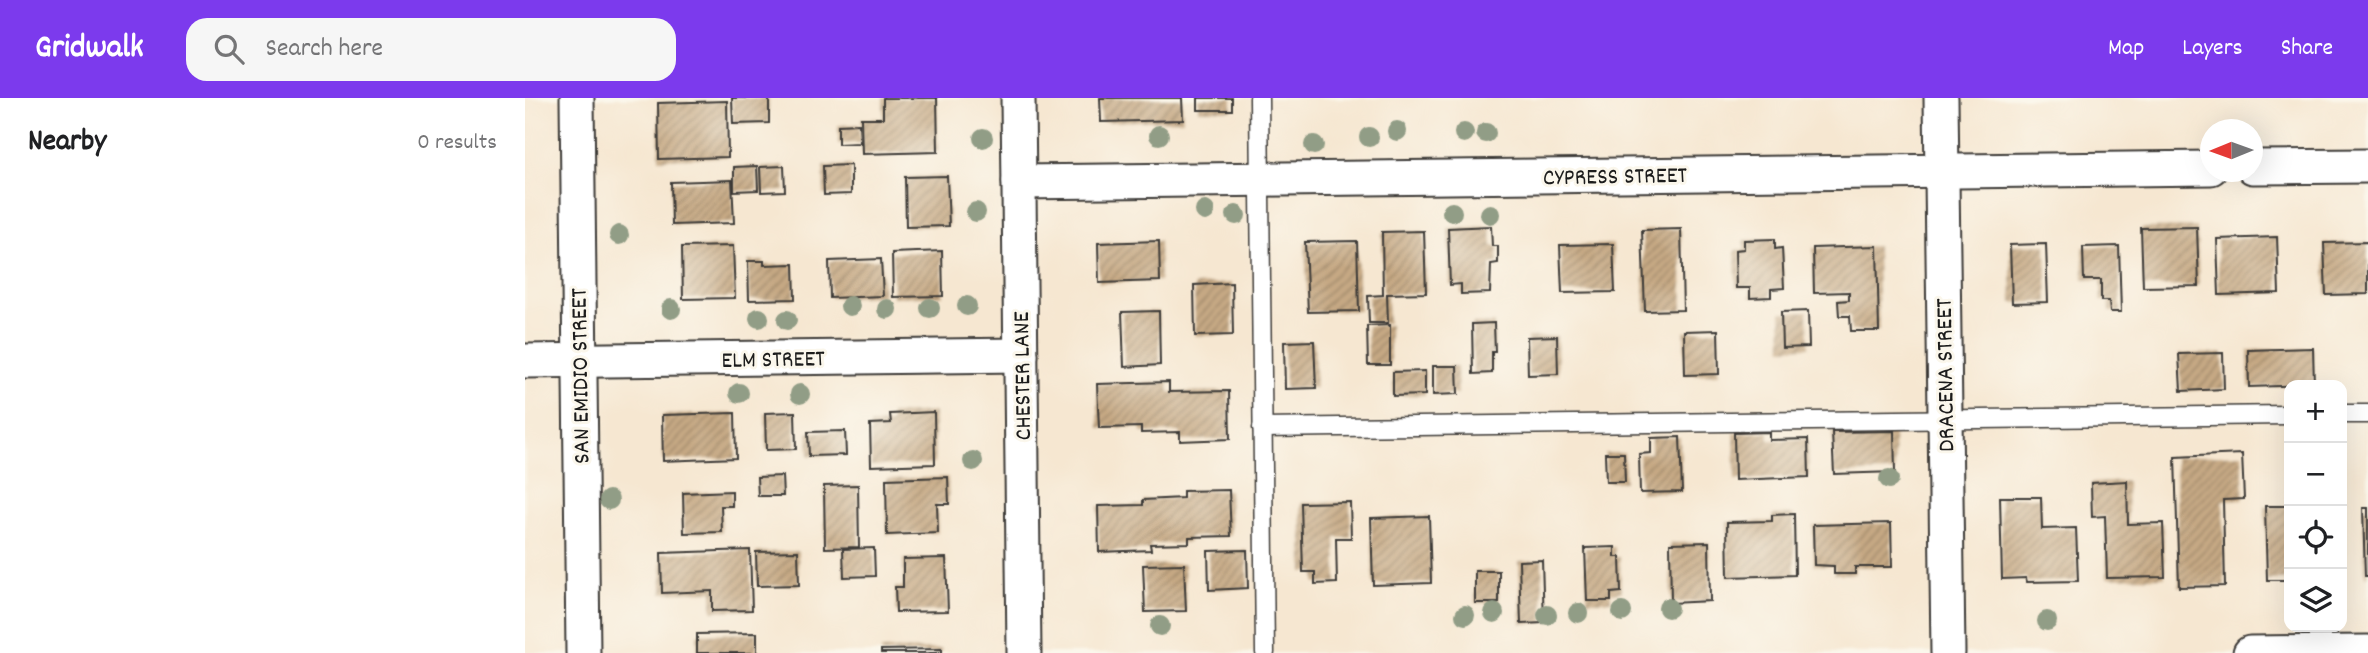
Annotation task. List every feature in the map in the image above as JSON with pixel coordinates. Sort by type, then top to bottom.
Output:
[{"type":"street","name":"SAN EMIDIO STREET","points":[[576,98],[583,653]]},
{"type":"street","name":"CHESTER LANE","points":[[1019,98],[1024,653]]},
{"type":"street","name":"DRACENA STREET","points":[[1941,98],[1948,653]]},
{"type":"street","points":[[2263,167],[2368,166]]},
{"type":"street","name":"CYPRESS STREET","points":[[1019,182],[2200,168]]},
{"type":"street","name":"ELM STREET","points":[[525,361],[1021,355]]},
{"type":"street","points":[[2250,653],[2368,652]]},
{"type":"lane","points":[[1259,98],[1265,653]]},
{"type":"lane","points":[[2347,414],[2368,414]]},
{"type":"lane","points":[[1262,428],[2284,415]]},
{"type":"building","points":[[732,98],[769,98],[769,123],[733,124]]},
{"type":"building","points":[[883,98],[937,98],[938,152],[862,154],[861,118],[883,118]]},
{"type":"building","points":[[1100,98],[1182,98],[1183,120],[1101,122]]},
{"type":"building","points":[[1198,98],[1232,98],[1232,110],[1198,110]]},
{"type":"building","points":[[727,101],[728,157],[659,159],[658,103]]},
{"type":"building","points":[[859,124],[860,143],[838,144],[838,125]]},
{"type":"building","points":[[851,165],[851,194],[824,195],[823,166]]},
{"type":"building","points":[[757,166],[758,190],[734,191],[734,167]]},
{"type":"building","points":[[784,166],[785,191],[761,192],[760,167]]},
{"type":"building","points":[[947,176],[949,226],[906,227],[905,177]]},
{"type":"building","points":[[732,180],[734,223],[672,225],[671,182]]},
{"type":"building","points":[[1491,226],[1492,246],[1498,246],[1498,263],[1491,264],[1490,293],[1461,294],[1461,284],[1450,285],[1448,228]]},
{"type":"building","points":[[2197,227],[2199,286],[2143,287],[2141,228]]},
{"type":"building","points":[[1681,229],[1683,310],[1645,311],[1642,230]]},
{"type":"building","points":[[1424,231],[1426,293],[1387,294],[1388,323],[1369,323],[1368,296],[1383,295],[1382,232]]},
{"type":"building","points":[[2277,237],[2279,293],[2219,295],[2217,239]]},
{"type":"building","points":[[1775,239],[1775,249],[1782,248],[1784,288],[1771,289],[1771,297],[1750,298],[1750,288],[1736,288],[1735,250],[1744,249],[1744,240]]},
{"type":"building","points":[[1159,241],[1160,281],[1099,283],[1098,243]]},
{"type":"building","points":[[1357,241],[1359,311],[1308,312],[1305,242]]},
{"type":"building","points":[[2368,242],[2368,294],[2326,295],[2324,243]]},
{"type":"building","points":[[1613,244],[1615,292],[1562,293],[1560,245]]},
{"type":"building","points":[[2046,244],[2048,302],[2012,303],[2010,245]]},
{"type":"building","points":[[733,246],[735,298],[683,299],[682,247]]},
{"type":"building","points":[[1877,246],[1879,331],[1851,331],[1850,316],[1839,316],[1838,301],[1849,300],[1849,292],[1814,293],[1813,248]]},
{"type":"building","points":[[2119,246],[2121,312],[2110,312],[2109,301],[2101,301],[2101,280],[2084,280],[2083,247]]},
{"type":"building","points":[[942,251],[943,296],[893,297],[892,253]]},
{"type":"building","points":[[881,259],[883,296],[830,298],[829,261]]},
{"type":"building","points":[[748,261],[764,261],[764,265],[794,264],[795,299],[749,300]]},
{"type":"building","points":[[1232,283],[1233,335],[1195,336],[1194,285]]},
{"type":"building","points":[[1159,311],[1160,365],[1124,367],[1122,312]]},
{"type":"building","points":[[1808,311],[1809,347],[1782,348],[1781,312]]},
{"type":"building","points":[[1494,323],[1495,352],[1492,352],[1492,373],[1473,374],[1472,324]]},
{"type":"building","points":[[1390,325],[1390,365],[1368,365],[1367,326]]},
{"type":"building","points":[[1718,330],[1719,374],[1685,375],[1684,331]]},
{"type":"building","points":[[1557,336],[1558,374],[1528,375],[1527,337]]},
{"type":"building","points":[[1314,341],[1316,388],[1285,389],[1284,342]]},
{"type":"building","points":[[2313,348],[2314,380],[2284,380],[2284,386],[2249,387],[2248,350]]},
{"type":"building","points":[[2223,353],[2224,389],[2181,391],[2179,354]]},
{"type":"building","points":[[1433,366],[1457,366],[1458,394],[1433,395]]},
{"type":"building","points":[[1425,371],[1425,395],[1393,396],[1393,372]]},
{"type":"building","points":[[1169,382],[1169,392],[1229,391],[1230,439],[1180,441],[1180,432],[1141,433],[1141,427],[1099,428],[1097,384]]},
{"type":"building","points":[[795,412],[796,449],[766,450],[765,413]]},
{"type":"building","points":[[934,412],[935,464],[871,466],[870,424],[891,423],[890,414]]},
{"type":"building","points":[[735,413],[736,458],[663,461],[662,415]]},
{"type":"building","points":[[845,431],[846,455],[809,456],[808,432]]},
{"type":"building","points":[[1894,431],[1895,472],[1834,474],[1832,432]]},
{"type":"building","points":[[1769,432],[1769,440],[1808,439],[1809,477],[1735,480],[1734,433]]},
{"type":"building","points":[[1680,437],[1682,492],[1640,493],[1639,454],[1651,453],[1651,438]]},
{"type":"building","points":[[1605,453],[1624,453],[1625,482],[1606,482]]},
{"type":"building","points":[[2242,454],[2244,499],[2223,500],[2225,586],[2179,587],[2175,457]]},
{"type":"building","points":[[782,476],[783,496],[758,496],[757,477]]},
{"type":"building","points":[[948,477],[949,504],[937,504],[938,533],[887,535],[886,479]]},
{"type":"building","points":[[2127,481],[2128,524],[2163,523],[2165,577],[2107,578],[2105,516],[2092,517],[2091,483]]},
{"type":"building","points":[[858,485],[859,547],[825,548],[824,486]]},
{"type":"building","points":[[1229,490],[1231,536],[1189,537],[1189,543],[1150,544],[1151,550],[1099,552],[1098,506],[1143,505],[1143,500],[1183,498],[1183,491]]},
{"type":"building","points":[[732,491],[732,506],[721,506],[722,532],[684,533],[683,493]]},
{"type":"building","points":[[2000,497],[2041,497],[2042,529],[2076,528],[2078,581],[2027,582],[2026,578],[2002,579]]},
{"type":"building","points":[[1350,502],[1351,538],[1336,538],[1337,583],[1315,584],[1315,572],[1303,572],[1301,503]]},
{"type":"building","points":[[2265,506],[2284,506],[2284,580],[2267,580]]},
{"type":"building","points":[[2363,508],[2368,508],[2368,576],[2365,576]]},
{"type":"building","points":[[1794,514],[1795,575],[1728,577],[1727,522],[1772,521],[1772,515]]},
{"type":"building","points":[[1429,516],[1431,583],[1373,585],[1371,518]]},
{"type":"building","points":[[1891,523],[1892,567],[1855,567],[1855,574],[1834,574],[1834,566],[1814,565],[1813,525]]},
{"type":"building","points":[[1709,542],[1710,601],[1671,603],[1670,543]]},
{"type":"building","points":[[1615,547],[1615,557],[1620,557],[1621,592],[1611,593],[1611,601],[1587,601],[1585,548]]},
{"type":"building","points":[[874,548],[875,576],[844,577],[843,549]]},
{"type":"building","points":[[750,550],[752,610],[712,611],[712,591],[662,593],[661,553]]},
{"type":"building","points":[[1247,550],[1248,588],[1209,590],[1208,551]]},
{"type":"building","points":[[798,551],[799,585],[757,586],[756,552]]},
{"type":"building","points":[[946,558],[948,611],[896,612],[895,587],[903,587],[903,559]]},
{"type":"building","points":[[1542,560],[1544,623],[1521,624],[1519,561]]},
{"type":"building","points":[[1184,564],[1186,611],[1145,612],[1143,565]]},
{"type":"building","points":[[1475,571],[1499,571],[1499,603],[1475,603]]},
{"type":"building","points":[[757,633],[757,653],[697,653],[697,634]]},
{"type":"building","points":[[942,649],[942,653],[881,653],[881,650]]}]
